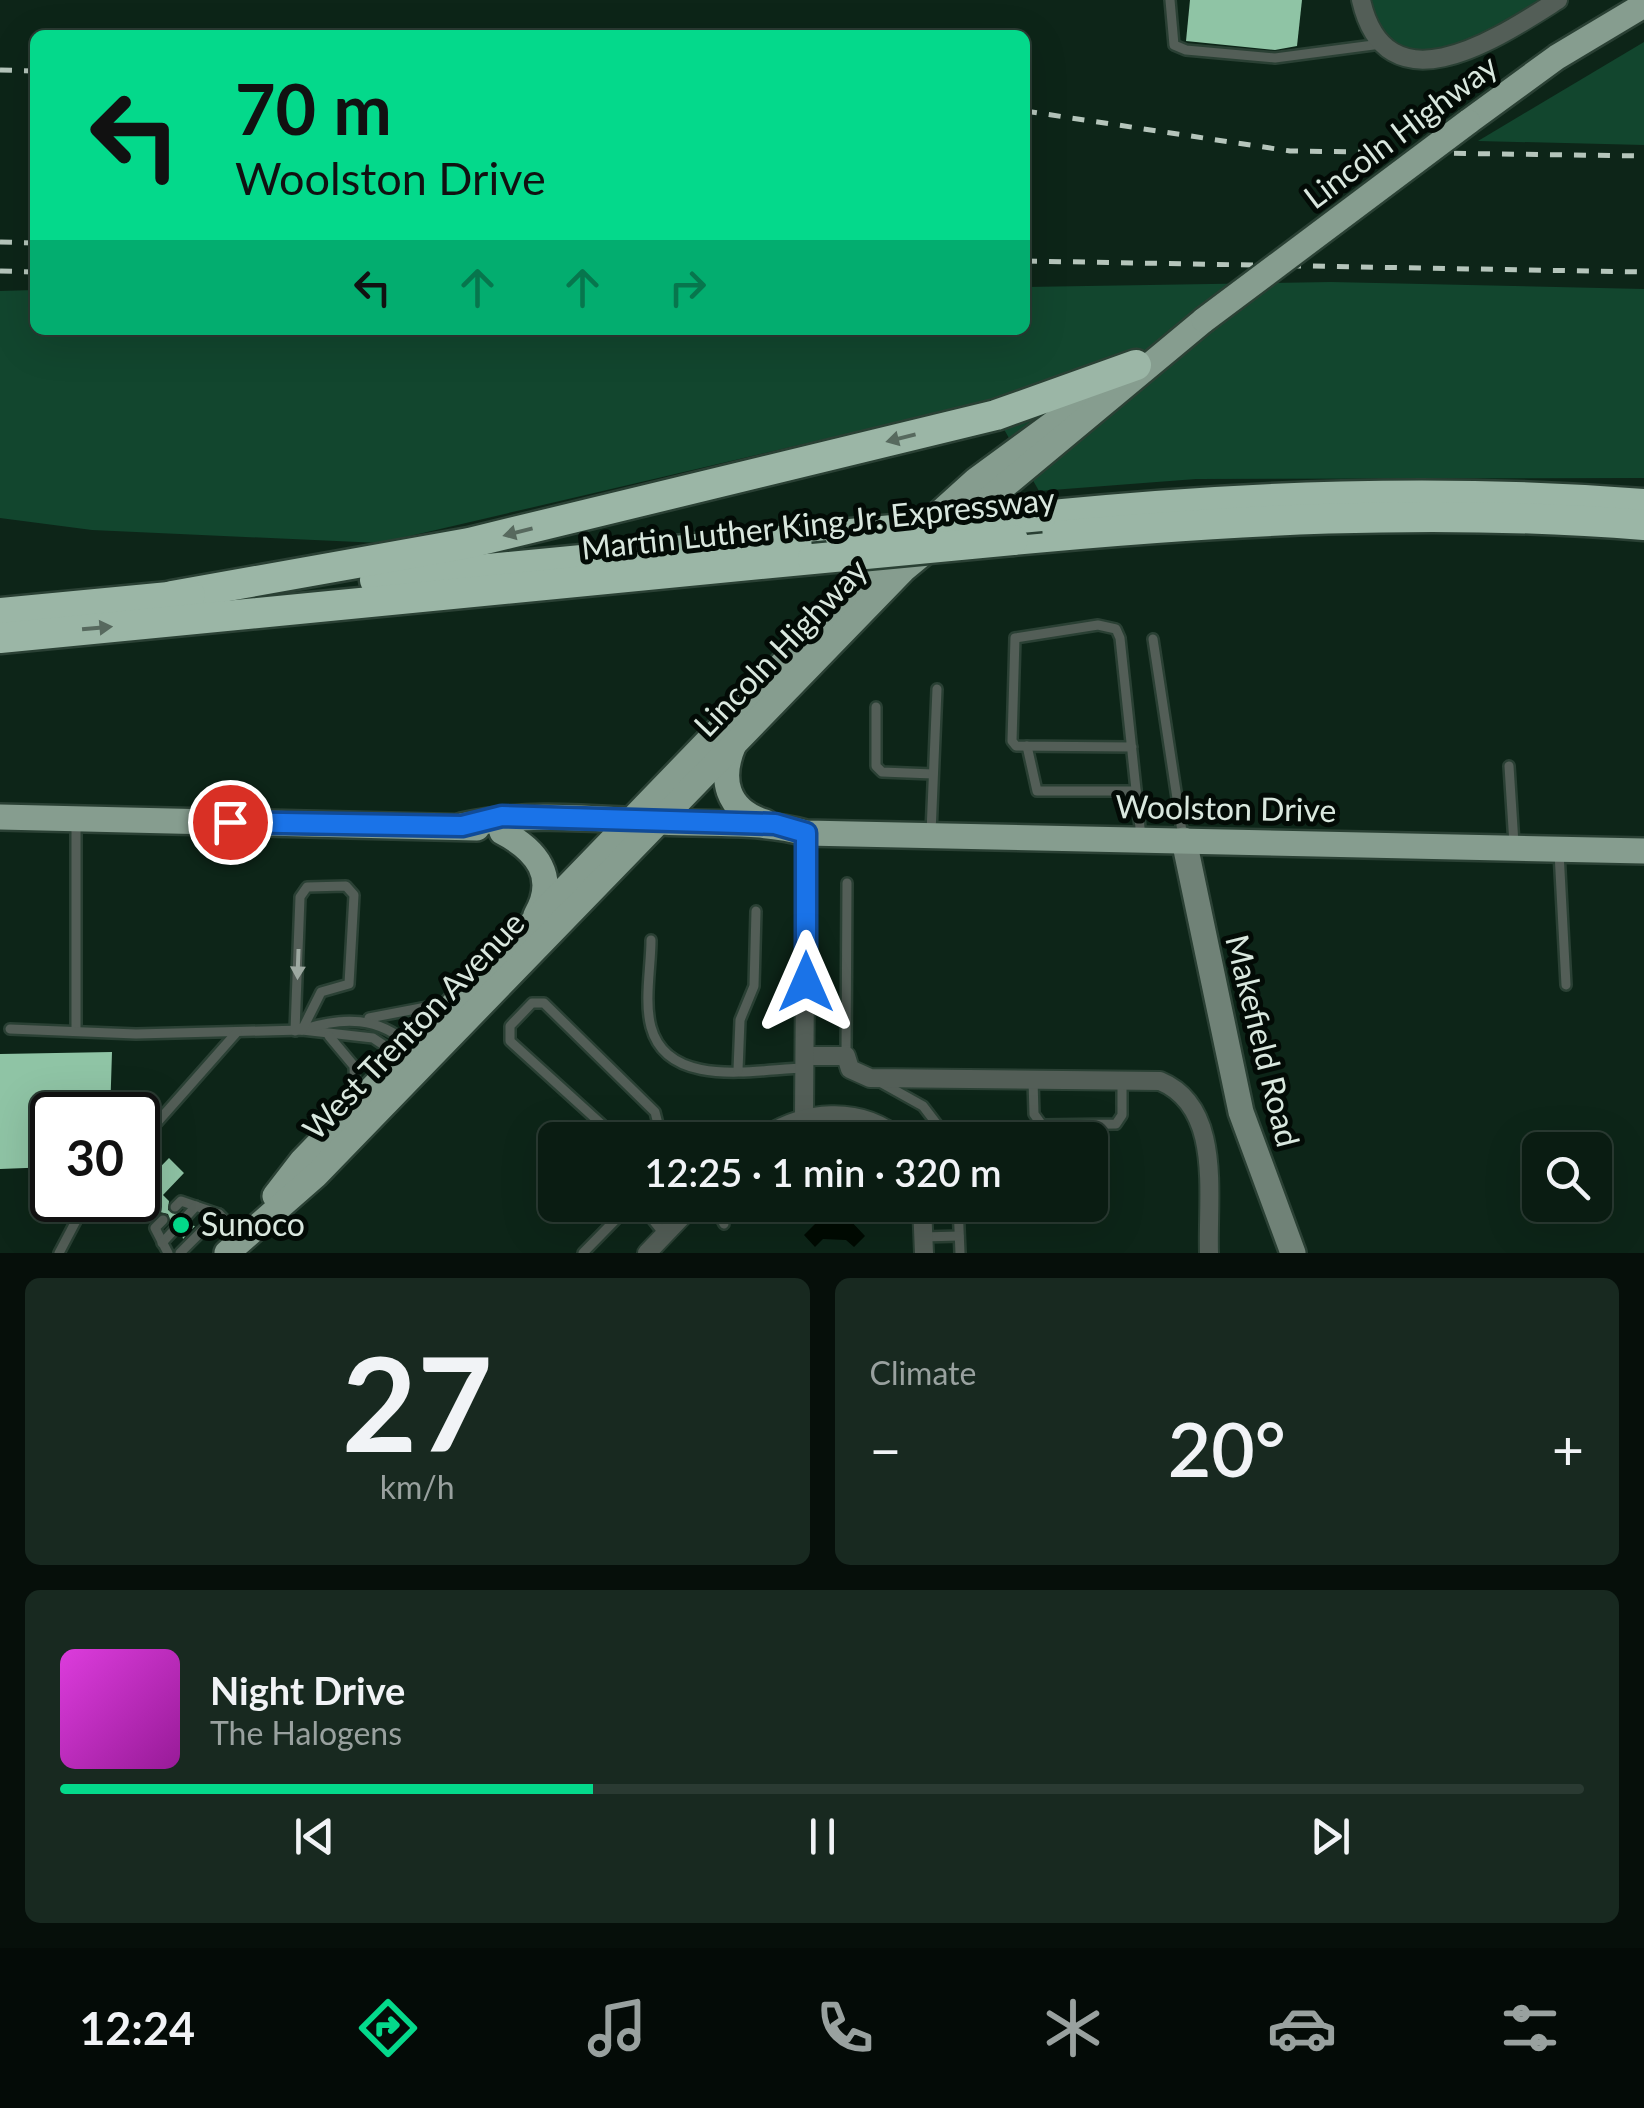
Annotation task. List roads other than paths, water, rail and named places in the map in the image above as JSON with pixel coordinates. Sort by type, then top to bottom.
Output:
[{"type":"highway","points":[[172,596],[469,544],[996,415],[1136,365]]},
{"type":"highway","name":"Martin Luther King Jr. Expressway","points":[[0,612],[1155,505],[1358,495],[1644,504]]},
{"type":"highway","name":"Martin Luther King Jr. Expressway","points":[[0,638],[1157,526],[1359,516],[1644,525]]},
{"type":"main road","name":"Lincoln Highway","points":[[637,828],[849,596],[932,518],[1013,452],[1204,320],[1558,57],[1644,5]]},
{"type":"main road","name":"Lincoln Highway","points":[[637,828],[735,741],[945,532],[1101,410],[1204,320]]},
{"type":"main road","points":[[735,741],[726,768],[729,794],[744,814],[775,824]]},
{"type":"main road","points":[[462,826],[502,816],[637,828]]},
{"type":"main road","points":[[0,817],[462,826],[502,832],[637,828]]},
{"type":"main road","name":"Woolston Drive","points":[[637,828],[775,824],[806,833]]},
{"type":"main road","points":[[239,1241],[302,1161],[352,1109],[411,1057],[466,991],[532,923],[637,828]]},
{"type":"main road","name":"Woolston Drive","points":[[637,828],[774,840],[806,833],[1644,851]]},
{"type":"main road","name":"West Trenton Avenue","points":[[239,1241],[316,1175],[411,1057],[637,828]]},
{"type":"main road","points":[[502,832],[530,849],[544,871],[544,896],[532,923]]},
{"type":"street","points":[[1361,0],[1367,20],[1384,44],[1420,60],[1456,56],[1558,0]]},
{"type":"street","points":[[804,1117],[806,833]]},
{"type":"street","name":"Makefield Road","points":[[1184,840],[1242,1112],[1293,1253]]},
{"type":"street","points":[[805,1062],[846,1056],[850,1069],[870,1078],[1160,1081],[1176,1087],[1199,1114],[1204,1128],[1208,1253]]},
{"type":"street","points":[[794,1122],[804,1117],[866,1118],[872,1122]]},
{"type":"street","points":[[646,1253],[677,1222]]},
{"type":"lane","points":[[1170,0],[1168,15],[1174,44],[1186,50],[1275,58],[1384,44]]},
{"type":"lane","points":[[1132,747],[1027,746],[1012,741],[1015,638],[1098,625],[1116,629],[1120,638],[1132,747],[1136,791],[1142,839]]},
{"type":"lane","points":[[1153,638],[1184,840]]},
{"type":"lane","points":[[931,836],[937,689]]},
{"type":"lane","points":[[876,707],[876,766],[882,772],[933,774]]},
{"type":"lane","points":[[1027,746],[1036,791],[1136,791]]},
{"type":"lane","points":[[1509,766],[1514,847]]},
{"type":"lane","points":[[76,818],[76,1030]]},
{"type":"lane","points":[[1559,849],[1566,985]]},
{"type":"lane","points":[[846,1056],[847,883]]},
{"type":"lane","points":[[346,886],[354,896],[348,984],[321,992],[298,1030],[300,897],[307,888],[346,886]]},
{"type":"lane","points":[[738,1070],[738,1031],[754,986],[756,912]]},
{"type":"lane","points":[[652,940],[650,1012],[658,1042],[680,1064],[694,1069],[738,1070],[805,1062]]},
{"type":"lane","points":[[348,1022],[433,1008],[466,991]]},
{"type":"lane","points":[[599,1122],[510,1041],[510,1026],[532,1003],[544,1003],[654,1112],[657,1122]]},
{"type":"lane","points":[[298,1030],[329,1021],[387,1027],[411,1057]]},
{"type":"lane","points":[[10,1028],[298,1030],[373,1038],[411,1057]]},
{"type":"lane","points":[[160,1119],[237,1032]]},
{"type":"lane","points":[[329,1036],[354,1066],[356,1089],[352,1109]]},
{"type":"lane","points":[[870,1078],[923,1106],[936,1122]]},
{"type":"lane","points":[[1033,1080],[1034,1114],[1042,1125],[1116,1124],[1122,1115],[1122,1080]]},
{"type":"lane","points":[[175,1207],[181,1201],[219,1214],[239,1241]]},
{"type":"lane","points":[[186,1217],[196,1206]]},
{"type":"lane","points":[[180,1253],[219,1214]]},
{"type":"lane","points":[[163,1220],[155,1228],[168,1253]]},
{"type":"lane","points":[[59,1253],[75,1222]]},
{"type":"lane","points":[[583,1253],[613,1222]]},
{"type":"lane","points":[[654,1222],[664,1235]]},
{"type":"lane","points":[[959,1222],[960,1253]]},
{"type":"lane","points":[[162,1243],[174,1230]]},
{"type":"lane","points":[[924,1245],[959,1236]]},
{"type":"railway","points":[[0,70],[30,71]]},
{"type":"railway","points":[[1030,112],[1290,151],[1644,156]]},
{"type":"railway","points":[[0,242],[30,243]]},
{"type":"railway","points":[[1030,261],[1644,272]]},
{"type":"railway","points":[[0,271],[30,272]]},
{"type":"place","name":"Sunoco","points":[[181,1225]]}]
